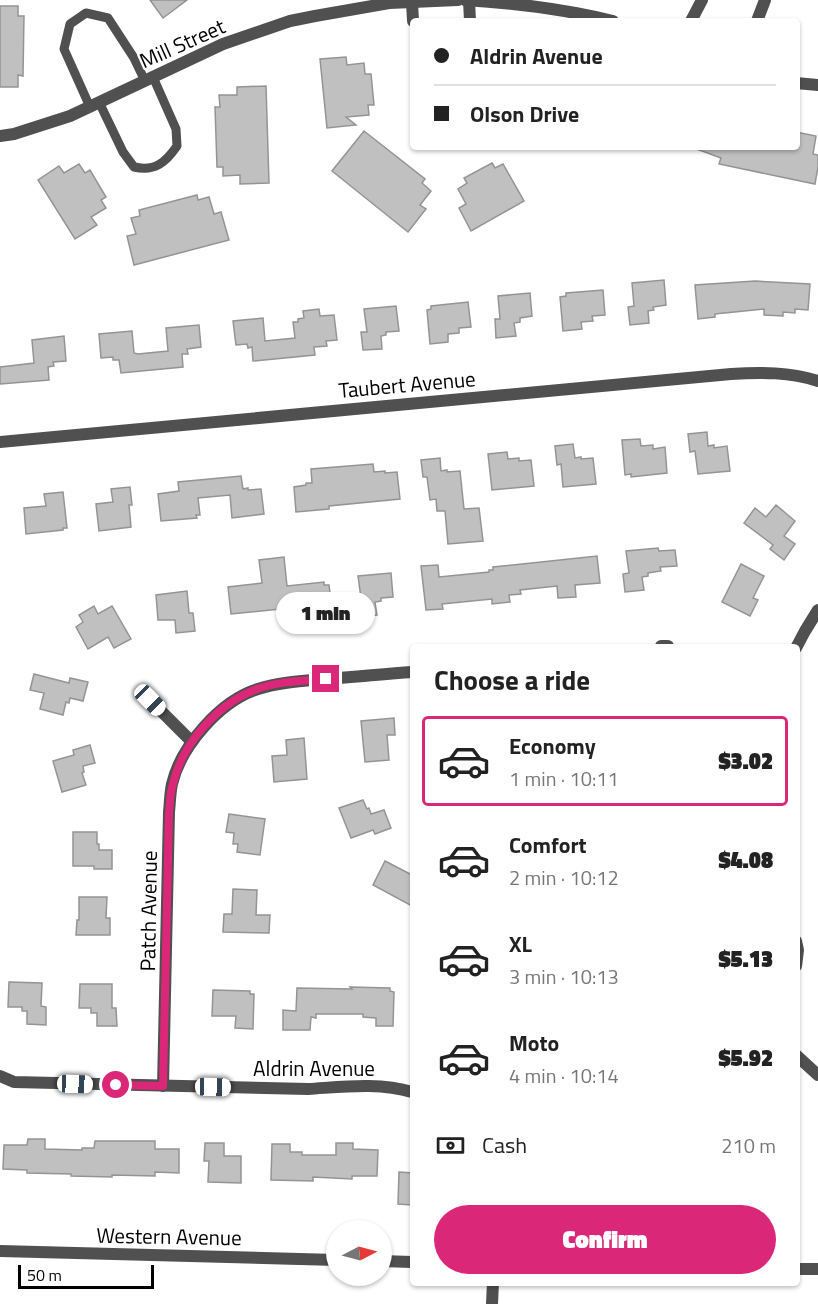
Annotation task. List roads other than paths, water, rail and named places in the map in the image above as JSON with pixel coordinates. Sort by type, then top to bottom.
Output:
[{"type":"street","name":"Mill Street","points":[[0,136],[14,134],[70,116],[223,44],[290,21],[389,3],[459,0]]},
{"type":"street","points":[[470,18],[467,0],[520,4],[600,18]]},
{"type":"street","points":[[693,18],[702,0]]},
{"type":"street","points":[[758,18],[765,0]]},
{"type":"street","points":[[412,2],[413,18]]},
{"type":"street","points":[[800,83],[818,85]]},
{"type":"street","name":"Taubert Avenue","points":[[0,442],[731,374],[766,372],[818,381]]},
{"type":"street","points":[[798,644],[818,610]]},
{"type":"street","name":"Patch Avenue","points":[[163,1086],[169,812],[172,784],[180,763],[192,742],[211,719],[234,701],[256,689],[283,683],[410,672]]},
{"type":"street","points":[[150,700],[192,742]]},
{"type":"street","points":[[800,1059],[818,1075]]},
{"type":"street","name":"Aldrin Avenue","points":[[0,1076],[14,1082],[308,1089],[345,1086],[396,1087],[410,1091]]},
{"type":"street","name":"Western Avenue","points":[[0,1251],[326,1260]]},
{"type":"street","points":[[392,1261],[410,1262]]},
{"type":"street","points":[[800,1269],[818,1269]]},
{"type":"street","points":[[492,1304],[493,1286]]},
{"type":"lane","points":[[86,13],[108,18],[149,79],[176,129],[177,146],[168,159],[143,169],[134,167],[123,152],[94,105],[64,49],[70,24],[86,13]]}]
